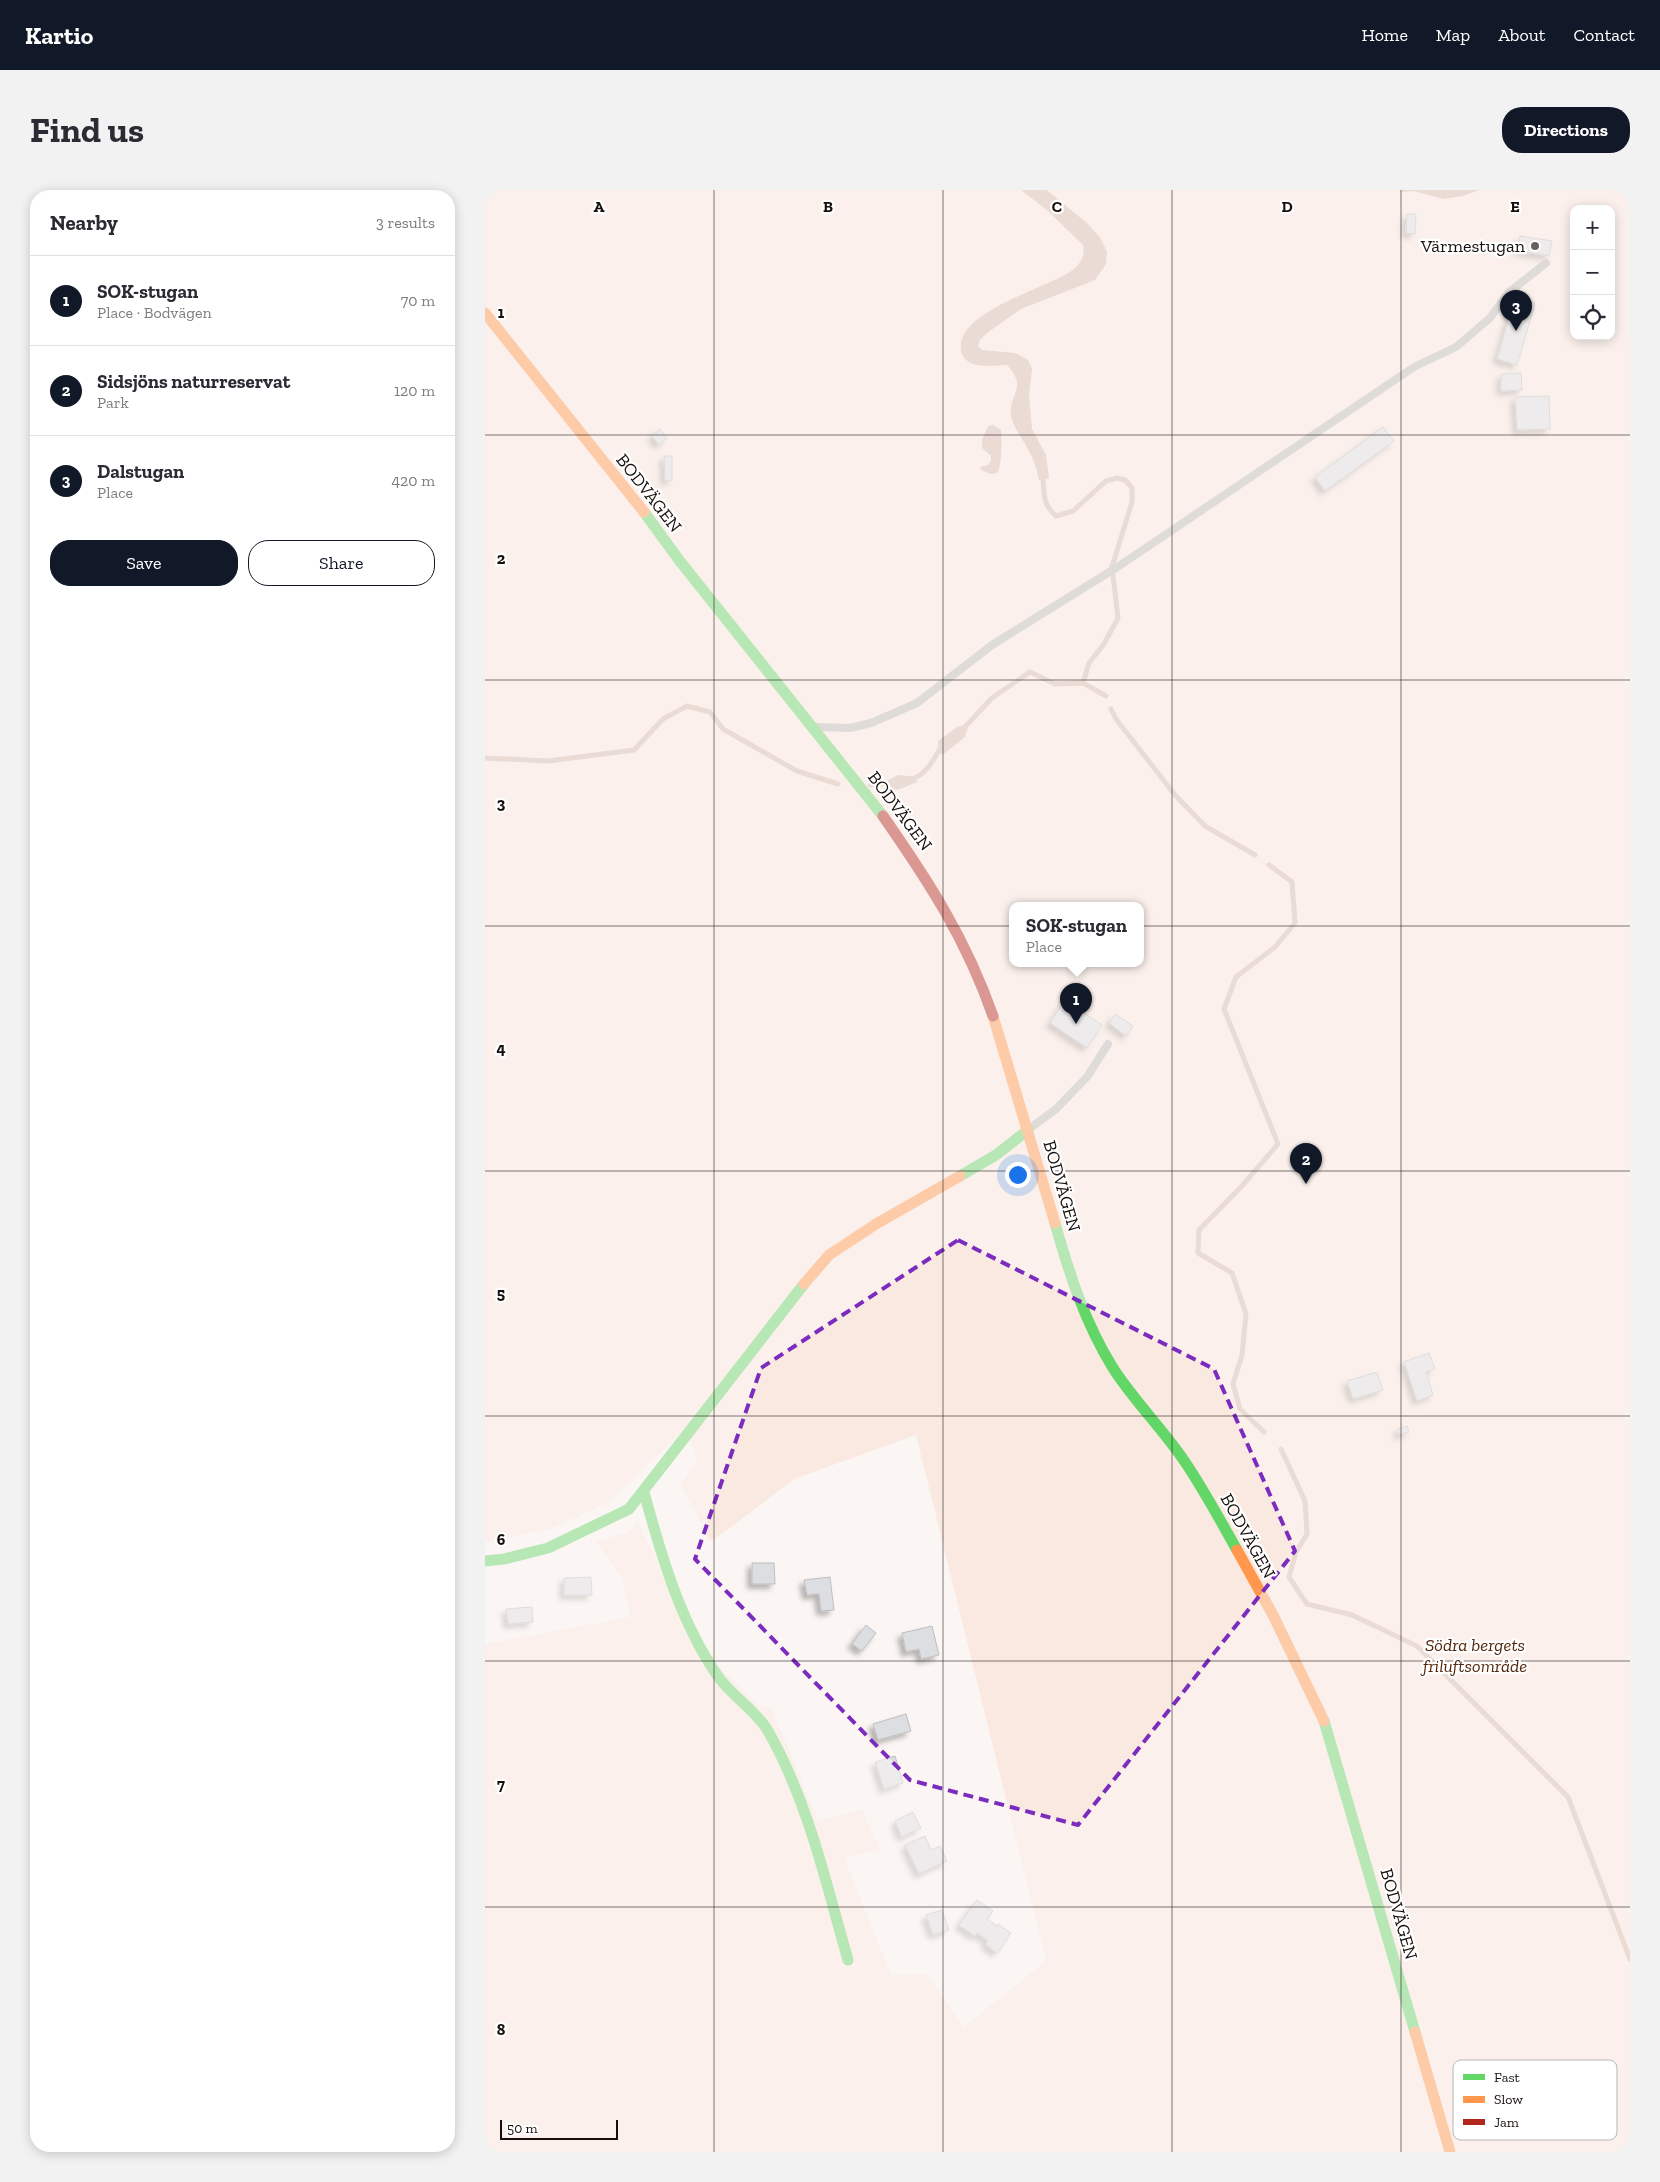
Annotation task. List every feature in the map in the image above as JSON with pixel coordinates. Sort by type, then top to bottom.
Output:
[{"type":"street","name":"BODVÄGEN","points":[[485,313],[679,560],[875,804],[926,877],[967,950],[998,1031],[1080,1303],[1103,1351],[1145,1412],[1184,1460],[1202,1488],[1273,1615],[1326,1724],[1450,2152]]},
{"type":"street","points":[[485,1561],[504,1559],[548,1548],[629,1509],[789,1302],[829,1255],[877,1224],[996,1155],[1028,1130]]},
{"type":"street","points":[[644,1492],[669,1577],[694,1633],[717,1675],[739,1701],[760,1718],[768,1730],[796,1790],[812,1833],[847,1960]]},
{"type":"lane","points":[[813,726],[850,728],[871,723],[917,703],[991,645],[1119,566],[1414,367],[1456,347],[1490,318],[1508,293],[1546,263]]},
{"type":"lane","points":[[1028,1130],[1056,1109],[1087,1077],[1108,1044]]},
{"type":"highlighted area","points":[[958,1240],[1214,1369],[1295,1551],[1078,1825],[910,1780],[695,1559],[761,1368]]},
{"type":"green space","name":"Södra bergets friluftsområde","points":[[485,190],[1630,190],[1630,2152],[485,2152],[485,1644],[630,1617],[623,1580],[596,1542],[629,1532],[638,1522],[659,1567],[685,1632],[759,1707],[771,1707],[818,1821],[862,1809],[880,1850],[844,1858],[891,1975],[927,1974],[964,2027],[1046,1961],[916,1435],[794,1479],[729,1529],[710,1541],[681,1485],[697,1458],[685,1429],[608,1503],[550,1529],[485,1542]]},
{"type":"shaded area","points":[[1021,190],[1047,190],[1088,224],[1101,239],[1107,252],[1106,264],[1095,280],[1021,309],[987,333],[980,340],[978,346],[982,350],[1015,353],[1028,360],[1032,369],[1029,394],[1032,429],[1046,455],[1049,479],[1039,480],[1027,447],[1012,421],[1011,408],[1017,386],[1013,373],[1007,365],[986,366],[973,364],[963,357],[961,350],[963,336],[973,324],[988,312],[1062,276],[1074,269],[1082,258],[1084,252],[1083,245],[1048,211]]},
{"type":"shaded area","points":[[1399,190],[1479,190],[1463,196],[1443,199],[1414,191],[1402,192]]},
{"type":"shaded area","points":[[993,425],[1001,430],[1001,453],[999,470],[997,473],[991,474],[981,470],[980,467],[988,465],[991,461],[991,456],[982,448],[982,440],[988,426]]},
{"type":"shaded area","points":[[965,725],[968,727],[965,737],[945,753],[938,752],[938,741],[957,727]]},
{"type":"shaded area","points":[[898,775],[917,777],[917,782],[897,790],[885,787],[887,781]]},
{"type":"building","points":[[1407,214],[1416,214],[1415,234],[1406,233]]},
{"type":"building","name":"Värmestugan","points":[[1520,236],[1552,241],[1549,256],[1518,251]]},
{"type":"building","points":[[1515,297],[1535,303],[1517,365],[1497,359]]},
{"type":"building","points":[[1521,373],[1522,390],[1501,391],[1501,374]]},
{"type":"building","points":[[1549,396],[1550,429],[1517,430],[1515,397]]},
{"type":"building","points":[[1383,427],[1394,441],[1325,491],[1315,477]]},
{"type":"building","points":[[660,429],[667,438],[659,445],[652,436]]},
{"type":"building","points":[[664,456],[672,456],[672,480],[665,481]]},
{"type":"building","points":[[1065,1000],[1102,1025],[1087,1048],[1050,1023]]},
{"type":"building","points":[[1115,1014],[1133,1026],[1126,1036],[1109,1023]]},
{"type":"building","points":[[1429,1353],[1435,1369],[1426,1372],[1433,1395],[1417,1401],[1404,1362]]},
{"type":"building","points":[[1377,1372],[1383,1390],[1353,1399],[1347,1381]]},
{"type":"building","points":[[1407,1426],[1409,1432],[1399,1435],[1398,1429]]},
{"type":"building","points":[[752,1563],[774,1563],[775,1584],[752,1584]]},
{"type":"building","points":[[591,1577],[592,1595],[564,1595],[564,1578]]},
{"type":"building","points":[[830,1577],[834,1610],[821,1611],[819,1594],[807,1595],[804,1580]]},
{"type":"building","points":[[532,1607],[533,1622],[508,1624],[506,1609]]},
{"type":"building","points":[[866,1625],[876,1633],[862,1651],[852,1644]]},
{"type":"building","points":[[932,1626],[939,1655],[921,1659],[919,1649],[906,1652],[902,1633]]},
{"type":"building","points":[[906,1714],[911,1731],[878,1740],[873,1724]]},
{"type":"building","points":[[895,1756],[903,1783],[884,1789],[875,1762]]},
{"type":"building","points":[[913,1812],[921,1828],[902,1837],[895,1821]]},
{"type":"building","points":[[925,1836],[931,1850],[940,1846],[947,1861],[919,1874],[905,1845]]},
{"type":"building","points":[[977,1900],[993,1911],[987,1919],[1011,1933],[997,1953],[985,1944],[988,1941],[977,1933],[975,1936],[959,1925]]},
{"type":"building","points":[[942,1910],[949,1930],[933,1935],[926,1915]]},
{"type":"waterway","points":[[963,729],[992,698],[1030,672],[1055,684],[1083,683],[1089,663],[1104,644],[1118,618],[1112,567],[1132,502],[1132,488],[1125,480],[1117,478],[1106,481],[1073,511],[1056,516],[1046,502],[1043,475]]},
{"type":"waterway","points":[[1083,683],[1106,696]]},
{"type":"waterway","points":[[485,758],[548,761],[634,750],[663,719],[687,706],[710,712],[723,729],[797,771],[838,784]]},
{"type":"waterway","points":[[1111,709],[1116,719],[1175,795],[1205,826],[1255,855]]},
{"type":"waterway","points":[[912,779],[925,770],[941,747]]},
{"type":"waterway","points":[[870,785],[892,783]]},
{"type":"waterway","points":[[1264,1432],[1240,1409],[1233,1384],[1242,1355],[1246,1314],[1232,1273],[1198,1253],[1199,1230],[1241,1187],[1278,1144],[1224,1009],[1236,977],[1275,947],[1295,923],[1292,882],[1269,865]]},
{"type":"waterway","points":[[1281,1449],[1305,1501],[1307,1534],[1296,1552],[1289,1577],[1307,1604],[1352,1615],[1417,1646],[1568,1797],[1630,1959]]},
{"type":"traffic: fast","points":[[644,512],[679,560],[883,816]]},
{"type":"traffic: fast","points":[[960,1176],[996,1155],[1028,1130]]},
{"type":"traffic: fast","points":[[1055,1223],[1086,1316],[1103,1351],[1121,1380],[1185,1462],[1237,1550]]},
{"type":"traffic: fast","points":[[485,1561],[504,1559],[548,1548],[629,1509],[804,1284]]},
{"type":"traffic: fast","points":[[644,1492],[657,1540],[673,1587],[692,1632],[723,1683],[763,1723],[794,1785],[824,1872],[848,1960]]},
{"type":"traffic: fast","points":[[1324,1721],[1415,2032]]},
{"type":"traffic: slow","points":[[485,313],[644,512]]},
{"type":"traffic: slow","points":[[993,1016],[1055,1223]]},
{"type":"traffic: slow","points":[[804,1284],[829,1255],[876,1224],[960,1176]]},
{"type":"traffic: slow","points":[[1237,1550],[1273,1615],[1324,1721]]},
{"type":"traffic: slow","points":[[1415,2032],[1450,2152]]},
{"type":"traffic: jam","points":[[883,816],[916,864],[945,912],[971,962],[993,1016]]},
{"type":"place","name":"Värmestugan","points":[[1535,246]]},
{"type":"place","name":"Dalstugan","points":[[1516,331]]},
{"type":"place","name":"SOK-stugan","points":[[1076,1024]]},
{"type":"place","name":"Sidsjöns naturreservat","points":[[1306,1184]]}]
